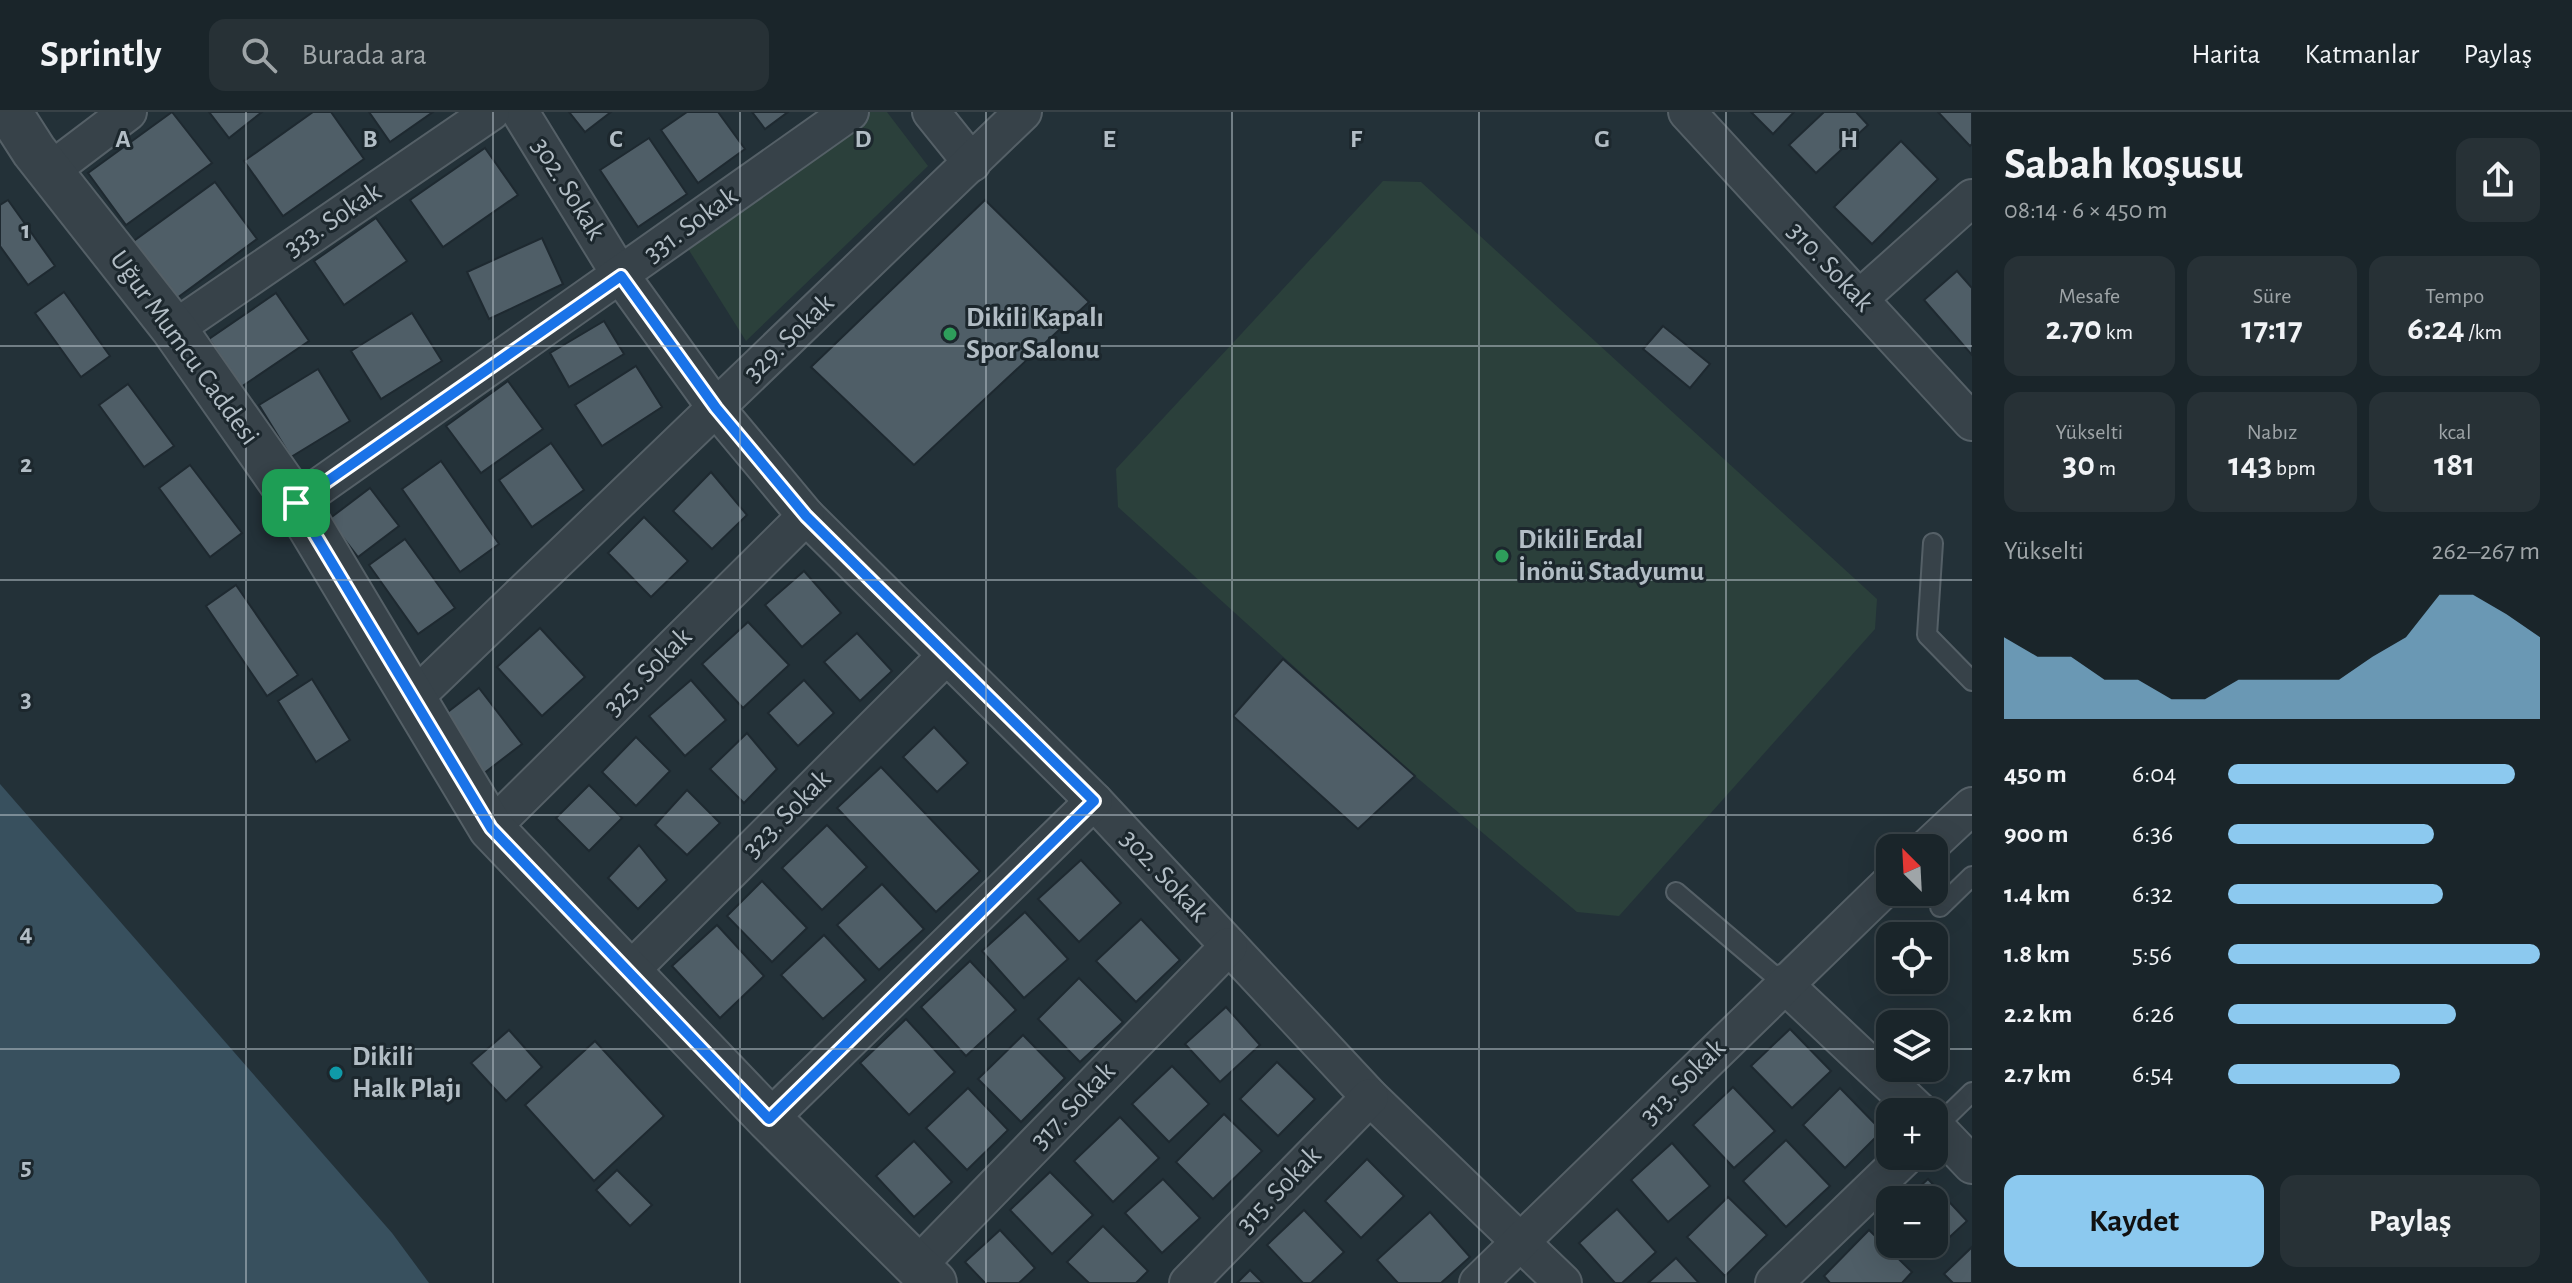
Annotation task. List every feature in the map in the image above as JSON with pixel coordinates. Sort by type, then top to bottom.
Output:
[{"type":"street","name":"Uğur Mumcu Caddesi","points":[[9,112],[50,171],[174,329],[296,503],[491,828],[769,1119],[925,1274]]},
{"type":"street","points":[[50,171],[128,112]]},
{"type":"street","name":"333. Sokak","points":[[174,329],[491,112]]},
{"type":"street","name":"302. Sokak","points":[[520,112],[621,276],[716,408],[806,516],[1094,801],[1370,1097],[1563,1283]]},
{"type":"street","name":"331. Sokak","points":[[296,503],[850,112]]},
{"type":"street","points":[[931,112],[972,163]]},
{"type":"street","name":"329. Sokak","points":[[415,697],[1023,112]]},
{"type":"street","name":"310. Sokak","points":[[1687,112],[1972,422]]},
{"type":"street","points":[[1859,299],[1972,198]]},
{"type":"street","name":"325. Sokak","points":[[491,828],[806,516]]},
{"type":"street","name":"323. Sokak","points":[[628,973],[946,656]]},
{"type":"street","points":[[769,1119],[1094,801]]},
{"type":"street","points":[[1942,834],[1972,806]]},
{"type":"street","name":"313. Sokak","points":[[1478,1283],[1783,983],[1876,896]]},
{"type":"street","name":"317. Sokak","points":[[925,1274],[1229,946]]},
{"type":"street","points":[[1783,983],[1905,1098]]},
{"type":"street","name":"315. Sokak","points":[[1188,1283],[1370,1097]]},
{"type":"street","points":[[1948,1140],[1972,1165]]},
{"type":"street","points":[[1774,1283],[1891,1170]]},
{"type":"lane","points":[[1933,543],[1927,635],[1972,681]]},
{"type":"lane","points":[[1940,907],[1972,876]]},
{"type":"lane","points":[[1676,892],[1783,983]]},
{"type":"lane","points":[[1948,1110],[1972,1092]]},
{"type":"green space","points":[[861,112],[887,112],[928,166],[746,341],[682,239]]},
{"type":"green space","name":"Dikili Erdal İnönü Stadyumu","points":[[1383,181],[1421,182],[1877,599],[1875,629],[1619,916],[1577,912],[1415,776],[1118,507],[1116,469]]},
{"type":"water","points":[[0,784],[392,1233],[429,1283],[0,1283]]},
{"type":"building","points":[[172,112],[212,163],[126,225],[88,173]]},
{"type":"building","points":[[209,112],[262,112],[229,138]]},
{"type":"building","points":[[313,112],[331,112],[364,159],[283,216],[244,161]]},
{"type":"building","points":[[369,112],[433,112],[390,142]]},
{"type":"building","points":[[569,112],[611,112],[585,132]]},
{"type":"building","points":[[687,112],[718,112],[745,149],[698,183],[661,130]]},
{"type":"building","points":[[752,112],[788,112],[765,129]]},
{"type":"building","points":[[1751,112],[1794,112],[1773,134]]},
{"type":"building","points":[[1824,112],[1856,112],[1868,125],[1816,173],[1789,145]]},
{"type":"building","points":[[1938,112],[1972,112],[1970,146]]},
{"type":"building","points":[[649,138],[687,194],[638,227],[600,170]]},
{"type":"building","points":[[1901,141],[1938,179],[1872,244],[1834,207]]},
{"type":"building","points":[[485,148],[518,195],[443,247],[410,200]]},
{"type":"building","points":[[215,182],[257,239],[173,301],[131,243]]},
{"type":"building","points":[[8,200],[55,266],[28,285],[0,246],[0,205]]},
{"type":"building","name":"Dikili Kapalı Spor Salonu","points":[[985,200],[1089,302],[914,465],[811,367]]},
{"type":"building","points":[[376,218],[407,261],[344,305],[314,261]]},
{"type":"building","points":[[542,238],[563,284],[489,319],[467,272]]},
{"type":"building","points":[[1957,271],[1972,288],[1972,355],[1924,300]]},
{"type":"building","points":[[64,292],[110,356],[81,377],[35,313]]},
{"type":"building","points":[[276,293],[309,341],[241,387],[209,339]]},
{"type":"building","points":[[412,313],[442,361],[381,399],[351,351]]},
{"type":"building","points":[[604,321],[624,354],[569,387],[550,353]]},
{"type":"building","points":[[1663,326],[1710,364],[1690,388],[1643,349]]},
{"type":"building","points":[[636,366],[662,407],[602,446],[575,405]]},
{"type":"building","points":[[318,369],[350,421],[291,457],[259,405]]},
{"type":"building","points":[[508,381],[543,429],[481,473],[446,426]]},
{"type":"building","points":[[128,384],[174,446],[144,467],[99,405]]},
{"type":"building","points":[[551,443],[584,490],[532,527],[499,480]]},
{"type":"building","points":[[441,461],[499,544],[460,572],[402,489]]},
{"type":"building","points":[[190,465],[242,533],[210,557],[159,488]]},
{"type":"building","points":[[711,472],[747,515],[712,549],[673,511]]},
{"type":"building","points":[[370,488],[399,526],[358,557],[329,519]]},
{"type":"building","points":[[644,517],[688,561],[651,597],[608,553]]},
{"type":"building","points":[[405,539],[455,608],[418,634],[369,565]]},
{"type":"building","points":[[804,571],[841,613],[802,647],[765,605]]},
{"type":"building","points":[[236,585],[298,675],[267,696],[206,606]]},
{"type":"building","points":[[748,622],[789,665],[743,708],[702,664]]},
{"type":"building","points":[[540,628],[585,677],[542,716],[497,667]]},
{"type":"building","points":[[857,633],[892,671],[860,701],[824,662]]},
{"type":"building","points":[[1283,659],[1415,776],[1358,829],[1233,716]]},
{"type":"building","points":[[312,679],[350,740],[316,762],[278,701]]},
{"type":"building","points":[[691,680],[726,720],[685,756],[649,716]]},
{"type":"building","points":[[804,680],[834,713],[798,746],[768,713]]},
{"type":"building","points":[[479,688],[522,744],[483,774],[440,718]]},
{"type":"building","points":[[934,727],[968,763],[937,792],[903,757]]},
{"type":"building","points":[[747,733],[777,769],[744,803],[710,769]]},
{"type":"building","points":[[636,737],[670,771],[636,806],[602,772]]},
{"type":"building","points":[[881,767],[980,871],[936,912],[837,808]]},
{"type":"building","points":[[589,785],[622,818],[589,851],[556,818]]},
{"type":"building","points":[[687,790],[720,823],[687,855],[655,825]]},
{"type":"building","points":[[827,825],[867,867],[822,910],[782,868]]},
{"type":"building","points":[[639,845],[667,880],[638,909],[608,878]]},
{"type":"building","points":[[1081,860],[1121,903],[1079,942],[1038,899]]},
{"type":"building","points":[[762,881],[807,928],[772,962],[727,916]]},
{"type":"building","points":[[882,884],[924,929],[879,970],[837,925]]},
{"type":"building","points":[[1025,912],[1068,959],[1024,998],[982,951]]},
{"type":"building","points":[[1141,919],[1180,960],[1136,1002],[1096,961]]},
{"type":"building","points":[[717,925],[764,976],[720,1018],[672,966]]},
{"type":"building","points":[[824,935],[866,980],[823,1019],[781,975]]},
{"type":"building","points":[[970,961],[1016,1010],[966,1056],[921,1007]]},
{"type":"building","points":[[1079,978],[1123,1022],[1080,1062],[1038,1019]]},
{"type":"building","points":[[1226,1007],[1260,1045],[1220,1082],[1185,1044]]},
{"type":"building","points":[[906,1019],[955,1072],[909,1115],[860,1063]]},
{"type":"building","points":[[1790,1029],[1831,1071],[1792,1108],[1751,1066]]},
{"type":"building","points":[[509,1030],[542,1067],[506,1101],[471,1063]]},
{"type":"building","points":[[1023,1035],[1065,1078],[1021,1122],[978,1079]]},
{"type":"building","points":[[595,1041],[664,1116],[594,1181],[525,1105]]},
{"type":"building","points":[[1277,1062],[1315,1099],[1278,1136],[1240,1099]]},
{"type":"building","points":[[1172,1066],[1209,1104],[1169,1142],[1132,1104]]},
{"type":"building","points":[[1733,1087],[1775,1131],[1734,1168],[1693,1125]]},
{"type":"building","points":[[968,1088],[1008,1130],[967,1170],[926,1128]]},
{"type":"building","points":[[1840,1088],[1876,1125],[1876,1137],[1845,1168],[1803,1125]]},
{"type":"building","points":[[1224,1114],[1262,1151],[1213,1199],[1176,1162]]},
{"type":"building","points":[[1120,1117],[1159,1158],[1113,1202],[1074,1161]]},
{"type":"building","points":[[1786,1140],[1830,1186],[1786,1227],[1743,1181]]},
{"type":"building","points":[[914,1141],[952,1182],[914,1217],[876,1176]]},
{"type":"building","points":[[1672,1143],[1710,1186],[1668,1222],[1631,1180]]},
{"type":"building","points":[[1367,1159],[1404,1196],[1361,1238],[1325,1201]]},
{"type":"building","points":[[617,1170],[652,1205],[630,1226],[596,1190]]},
{"type":"building","points":[[1050,1172],[1093,1215],[1052,1254],[1010,1210]]},
{"type":"building","points":[[1163,1179],[1200,1218],[1162,1253],[1125,1213]]},
{"type":"building","points":[[1928,1179],[1934,1186],[1920,1186]]},
{"type":"building","points":[[1728,1197],[1767,1235],[1725,1276],[1687,1237]]},
{"type":"building","points":[[1948,1201],[1967,1221],[1948,1239]]},
{"type":"building","points":[[1617,1209],[1656,1252],[1622,1283],[1615,1283],[1579,1243]]},
{"type":"building","points":[[1304,1210],[1344,1252],[1311,1283],[1303,1283],[1267,1245]]},
{"type":"building","points":[[1430,1212],[1470,1257],[1441,1283],[1398,1283],[1377,1260]]},
{"type":"building","points":[[1103,1226],[1148,1271],[1136,1283],[1089,1283],[1067,1262]]},
{"type":"building","points":[[1000,1230],[1035,1268],[1019,1283],[985,1283],[965,1262]]},
{"type":"building","points":[[1869,1230],[1876,1237],[1876,1258],[1898,1258],[1912,1272],[1902,1283],[1830,1283],[1824,1276]]},
{"type":"building","points":[[1972,1247],[1972,1283],[1953,1283],[1944,1274]]},
{"type":"building","points":[[1676,1258],[1699,1283],[1648,1283]]},
{"type":"building","points":[[1250,1270],[1263,1283],[1237,1283]]},
{"type":"place","name":"Dikili Kapalı Spor Salonu","points":[[950,334]]},
{"type":"place","name":"Dikili Erdal İnönü Stadyumu","points":[[1502,556]]},
{"type":"place","name":"Dikili Halk Plajı","points":[[336,1073]]},
{"type":"route","points":[[621,276],[716,408],[806,516],[1094,801],[769,1119],[491,828],[296,503],[621,276]]}]
